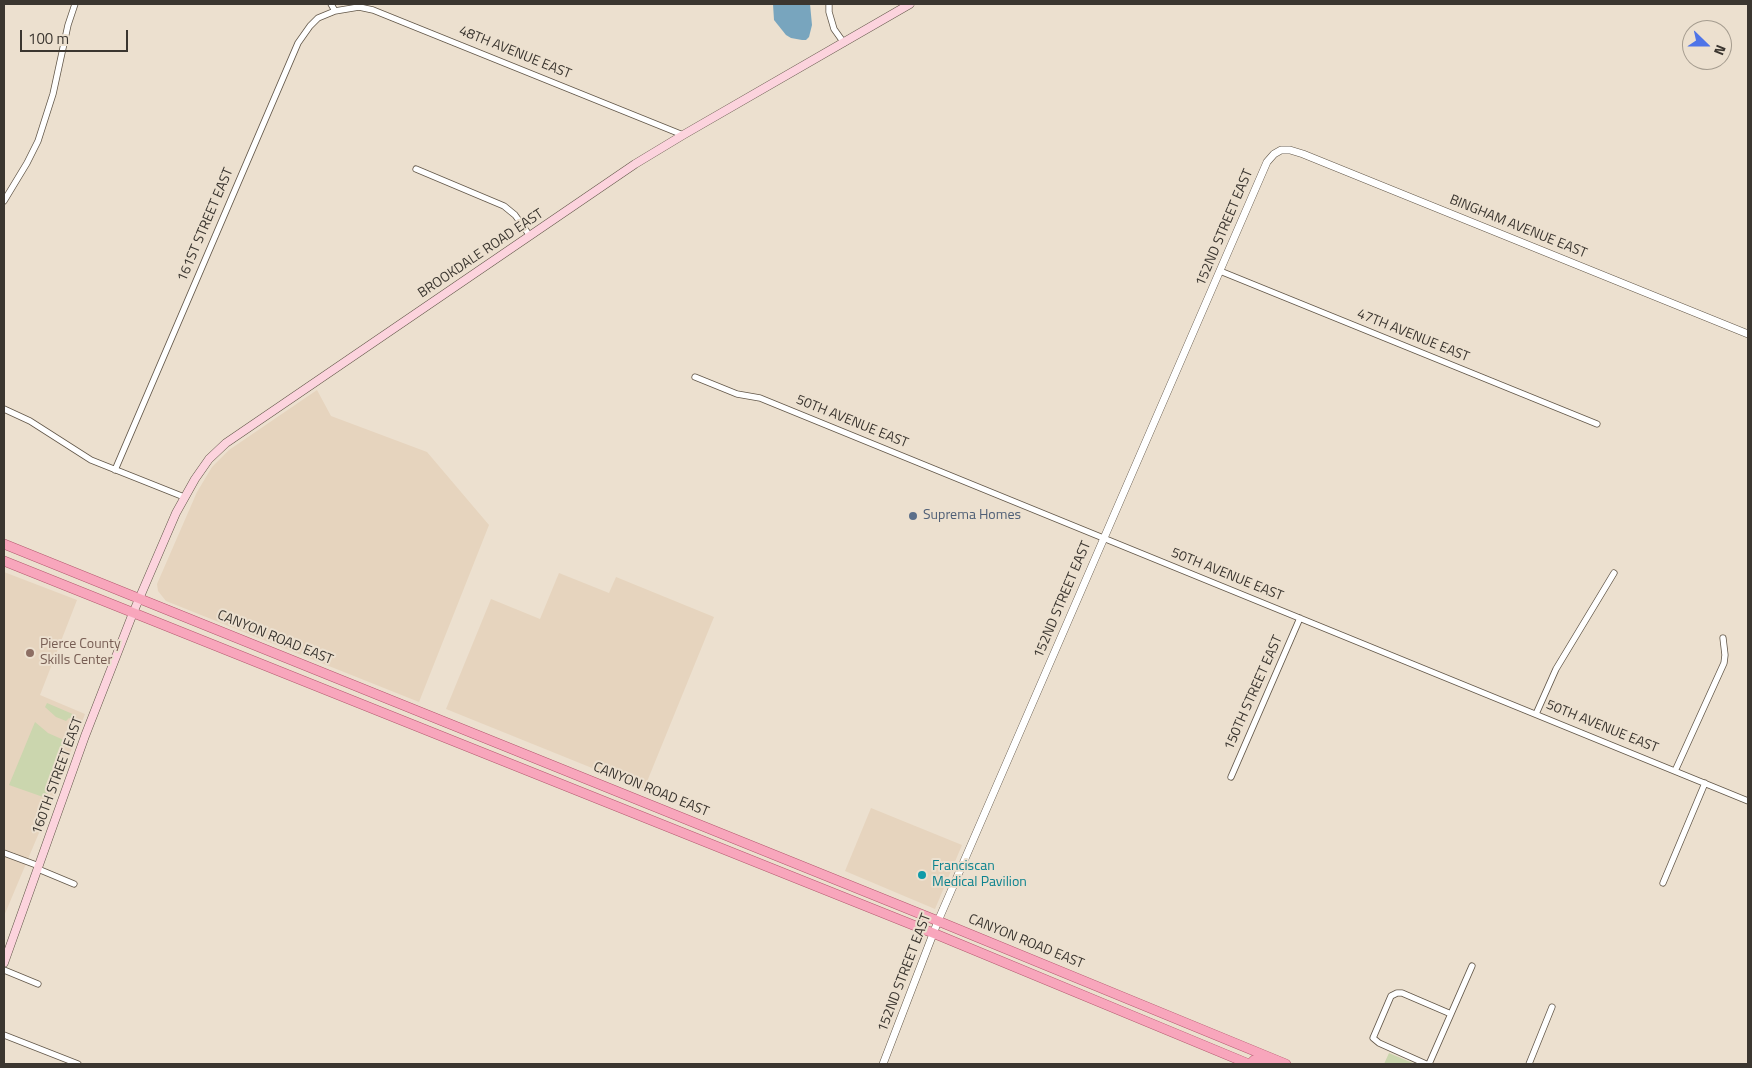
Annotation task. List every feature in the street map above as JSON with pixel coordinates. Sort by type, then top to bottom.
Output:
[{"type":"main road","name":"BROOKDALE ROAD EAST","points":[[140,598],[184,497],[201,468],[226,443],[635,164],[910,4]]},
{"type":"main road","name":"CANYON ROAD EAST","points":[[4,544],[938,921],[1286,1064]]},
{"type":"main road","name":"CANYON ROAD EAST","points":[[4,561],[933,933],[1250,1064]]},
{"type":"main road","name":"160TH STREET EAST","points":[[4,963],[85,736],[140,598]]},
{"type":"main road","points":[[1250,1064],[1254,1060],[1272,1064]]},
{"type":"street","points":[[4,201],[38,141],[54,94],[68,25],[75,4]]},
{"type":"street","points":[[331,4],[334,10]]},
{"type":"street","points":[[829,4],[829,12],[834,28],[844,43]]},
{"type":"street","name":"48TH AVENUE EAST","points":[[334,10],[359,7],[373,10],[683,135]]},
{"type":"street","name":"161ST STREET EAST","points":[[115,470],[298,43],[318,18],[334,10]]},
{"type":"street","name":"BINGHAM AVENUE EAST","points":[[1278,151],[1290,150],[1303,154],[1748,334]]},
{"type":"street","name":"152ND STREET EAST","points":[[883,1064],[938,921],[1104,537],[1267,162],[1278,151]]},
{"type":"street","points":[[416,169],[504,206],[515,215],[530,236]]},
{"type":"street","name":"47TH AVENUE EAST","points":[[1220,271],[1597,424]]},
{"type":"street","name":"50TH AVENUE EAST","points":[[695,377],[736,394],[760,398],[1748,801]]},
{"type":"street","points":[[4,408],[30,421],[91,460],[184,497]]},
{"type":"street","points":[[1536,714],[1556,669],[1614,573]]},
{"type":"street","name":"150TH STREET EAST","points":[[1231,777],[1300,618]]},
{"type":"street","points":[[1675,771],[1724,663],[1723,638]]},
{"type":"street","points":[[1663,883],[1705,784]]},
{"type":"street","points":[[4,853],[74,884]]},
{"type":"street","points":[[1451,1014],[1402,993],[1397,993],[1391,996],[1373,1038],[1379,1043],[1428,1064],[1451,1014],[1472,966]]},
{"type":"street","points":[[4,970],[38,984]]},
{"type":"street","points":[[1529,1064],[1552,1007]]},
{"type":"street","points":[[4,1035],[78,1064]]},
{"type":"shaded area","points":[[317,390],[331,416],[427,452],[489,525],[419,702],[166,601],[158,591],[157,584],[197,492],[212,467],[229,450]]},
{"type":"shaded area","name":"Pierce County Skills Center","points":[[4,572],[77,600],[40,695],[85,714],[49,809],[4,916]]},
{"type":"shaded area","points":[[559,573],[609,593],[616,577],[714,617],[644,789],[446,709],[491,599],[540,619]]},
{"type":"shaded area","points":[[871,808],[962,845],[935,909],[845,871]]},
{"type":"green space","points":[[47,703],[75,715],[73,720],[69,718],[66,721],[56,717],[45,707]]},
{"type":"green space","points":[[35,722],[48,733],[66,741],[46,798],[9,785]]},
{"type":"green space","points":[[1389,1053],[1415,1064],[1384,1064]]},
{"type":"water","points":[[773,4],[810,4],[812,25],[809,37],[806,40],[791,38],[786,35],[774,20]]},
{"type":"place","name":"Suprema Homes","points":[[913,516]]},
{"type":"place","name":"Pierce County Skills Center","points":[[30,653]]},
{"type":"place","name":"Franciscan Medical Pavilion","points":[[922,875]]}]
